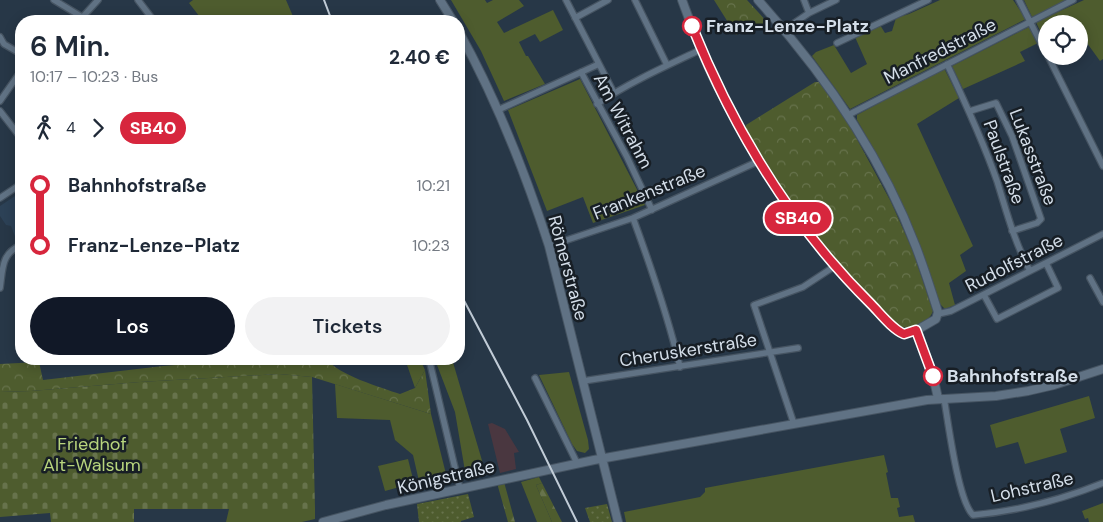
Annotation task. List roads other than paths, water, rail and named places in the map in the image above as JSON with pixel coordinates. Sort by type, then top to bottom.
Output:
[{"type":"street","points":[[54,0],[75,15]]},
{"type":"street","points":[[86,15],[98,0]]},
{"type":"street","points":[[138,0],[149,15]]},
{"type":"street","points":[[440,0],[449,15]]},
{"type":"street","name":"Am Witrahm","points":[[566,0],[614,93]]},
{"type":"street","points":[[575,18],[608,0]]},
{"type":"street","points":[[635,0],[667,65]]},
{"type":"street","points":[[682,0],[714,79],[759,161],[790,208],[835,266],[856,289],[902,333],[916,330],[936,319],[938,314],[916,246],[896,201],[848,115],[820,76],[758,0]]},
{"type":"street","points":[[804,0],[809,14]]},
{"type":"street","points":[[784,30],[836,0]]},
{"type":"street","points":[[837,43],[928,0]]},
{"type":"street","points":[[1019,0],[1038,37]]},
{"type":"street","name":"Manfredstraße","points":[[848,115],[1073,0]]},
{"type":"street","points":[[0,37],[4,44],[15,50]]},
{"type":"street","name":"Römerstraße","points":[[465,43],[481,72],[498,110],[529,187],[549,246],[618,522]]},
{"type":"street","points":[[597,104],[667,65],[702,49]]},
{"type":"street","points":[[498,110],[599,64]]},
{"type":"street","name":"Paulstraße","points":[[947,64],[970,111],[996,180],[1018,248],[1030,271]]},
{"type":"street","points":[[1052,65],[1103,166]]},
{"type":"street","name":"Am Witrahm","points":[[581,72],[627,157],[652,210]]},
{"type":"street","points":[[0,101],[15,80]]},
{"type":"street","name":"Lukasstraße","points":[[970,111],[996,102],[1012,136],[1041,219],[1037,223],[1012,231]]},
{"type":"street","points":[[0,111],[15,130]]},
{"type":"street","name":"Frankenstraße","points":[[549,246],[633,218],[759,161]]},
{"type":"street","points":[[0,198],[15,188]]},
{"type":"street","points":[[633,218],[669,320],[680,367]]},
{"type":"street","name":"Rudolfstraße","points":[[938,314],[946,314],[1103,234]]},
{"type":"street","points":[[0,288],[6,256],[15,248]]},
{"type":"street","points":[[984,295],[998,319],[1058,288],[1046,263]]},
{"type":"street","points":[[794,424],[754,305],[803,286],[835,266]]},
{"type":"street","points":[[1090,278],[1103,302]]},
{"type":"street","points":[[916,330],[941,398]]},
{"type":"street","name":"Cheruskerstraße","points":[[583,381],[798,348]]},
{"type":"street","points":[[430,365],[460,489]]},
{"type":"street","points":[[603,459],[941,398],[996,396],[1028,391],[1054,385],[1103,369]]},
{"type":"street","points":[[535,378],[577,463]]},
{"type":"street","name":"Lohstraße","points":[[941,398],[960,482],[969,511],[973,515],[1034,506],[1070,496],[1103,483]]},
{"type":"street","name":"Königstraße","points":[[323,522],[460,489],[603,459]]},
{"type":"railway","points":[[324,0],[330,15]]},
{"type":"railway","points":[[465,302],[527,420],[577,522]]},
{"type":"place","name":"Franz-Lenze-Platz","points":[[692,26]]},
{"type":"place","name":"Bahnhofstraße","points":[[933,376]]},
{"type":"park label","name":"Friedhof Alt-Walsum","points":[[92,454]]}]
